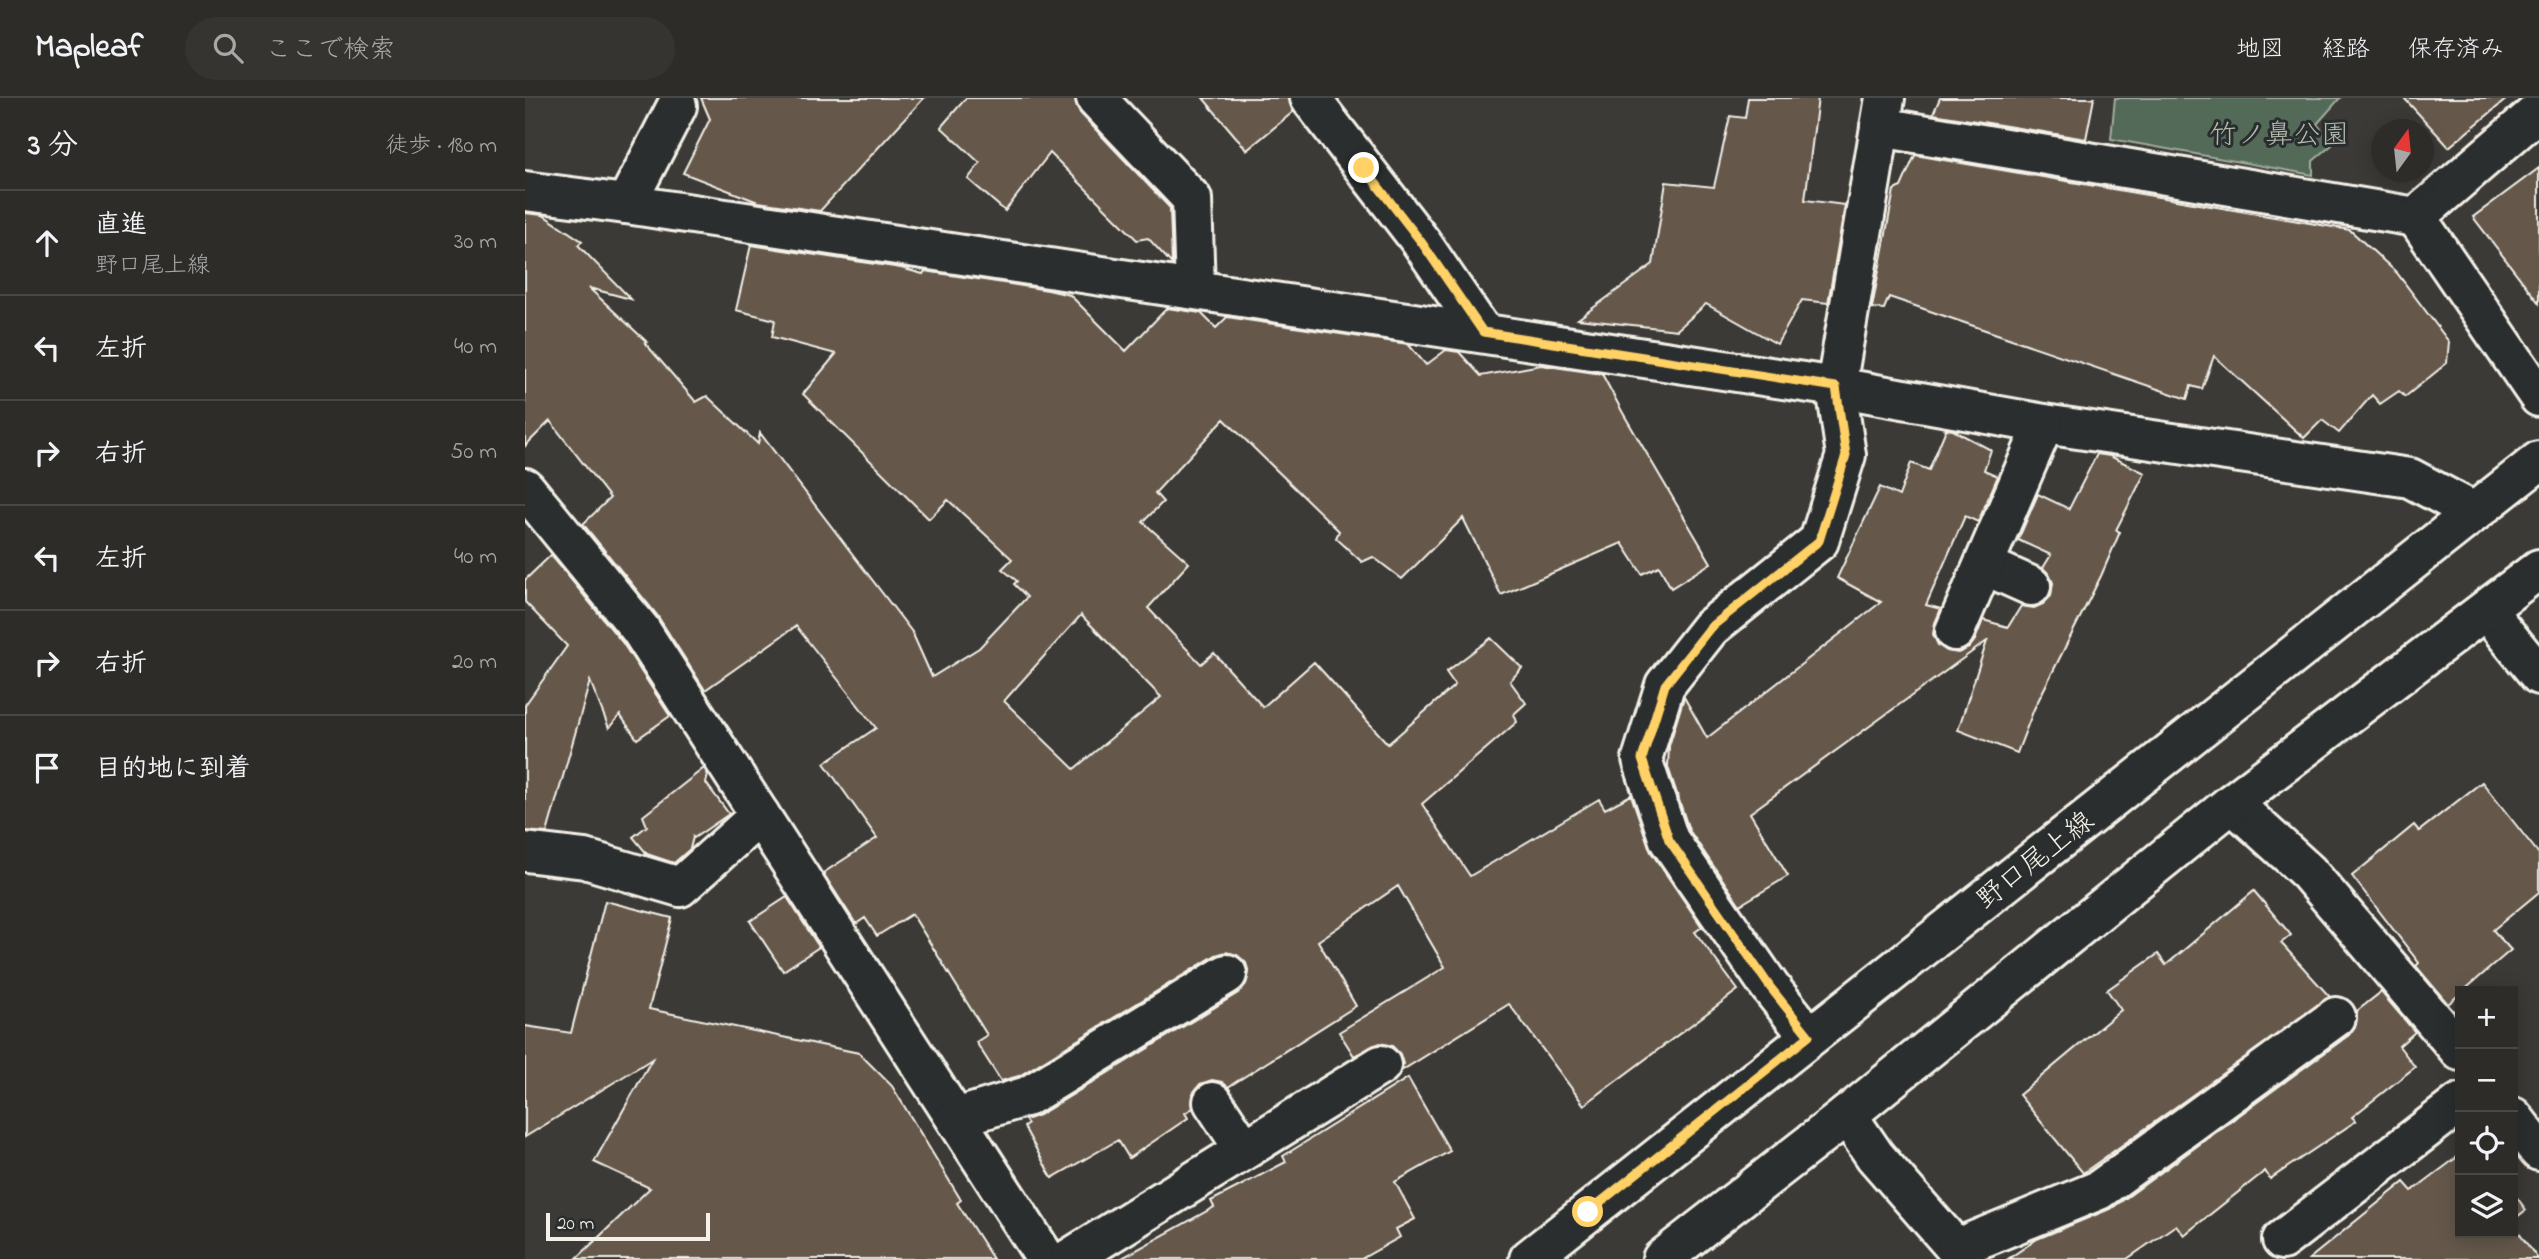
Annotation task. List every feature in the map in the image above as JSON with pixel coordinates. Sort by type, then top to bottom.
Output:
[{"type":"street","points":[[1096,98],[1192,199],[1195,289]]},
{"type":"street","points":[[1310,98],[1422,243],[1483,332]]},
{"type":"street","points":[[626,204],[677,106]]},
{"type":"street","points":[[2416,217],[2539,111]]},
{"type":"street","points":[[1809,1036],[1770,987],[1669,840],[1642,759],[1665,685],[1710,628],[1819,541],[1846,455],[1836,387],[1882,112],[2416,217],[2539,397]]},
{"type":"street","points":[[525,191],[1483,332],[1836,387],[2044,424],[2410,478],[2474,512]]},
{"type":"street","points":[[1955,631],[2044,424]]},
{"type":"street","name":"野口尾上線","points":[[1529,1259],[2539,461]]},
{"type":"street","points":[[525,488],[639,629],[1046,1259]]},
{"type":"street","points":[[1984,565],[2031,586]]},
{"type":"street","points":[[1662,1259],[1847,1115],[2232,803],[2539,569]]},
{"type":"street","points":[[2486,610],[2539,675]]},
{"type":"street","points":[[2232,803],[2308,872],[2458,1049]]},
{"type":"street","points":[[525,852],[585,859],[680,887],[760,816]]},
{"type":"street","points":[[956,1118],[1028,1096],[1227,974]]},
{"type":"street","points":[[1847,1115],[1875,1156],[1961,1254],[2099,1190],[2336,1017]]},
{"type":"street","points":[[1069,1259],[1381,1065]]},
{"type":"street","points":[[1213,1102],[1244,1149]]},
{"type":"street","points":[[2278,1253],[2455,1107]]},
{"type":"street","points":[[2518,1124],[2539,1151]]},
{"type":"green space","name":"竹ノ鼻公園","points":[[2115,98],[2340,98],[2317,124],[2333,144],[2313,161],[2313,175],[2111,139]]},
{"type":"building","points":[[701,98],[924,98],[820,211],[758,202],[683,173],[710,119]]},
{"type":"building","points":[[966,98],[1075,98],[1080,113],[1170,208],[1172,264],[1148,238],[1137,240],[1050,153],[1005,211],[968,179],[980,163],[941,127]]},
{"type":"building","points":[[1203,98],[1289,98],[1293,112],[1247,150]]},
{"type":"building","points":[[1748,98],[1818,98],[1805,200],[1845,205],[1828,303],[1802,300],[1777,344],[1706,304],[1677,330],[1578,319],[1653,264],[1666,182],[1714,187],[1730,116],[1745,118]]},
{"type":"building","points":[[1940,98],[2094,98],[2086,139],[1933,114]]},
{"type":"building","points":[[2404,98],[2508,98],[2449,147],[2434,131],[2434,119],[2423,119]]},
{"type":"building","points":[[1915,155],[2350,230],[2397,273],[2449,342],[2447,363],[2405,397],[2399,391],[2380,404],[2372,395],[2339,433],[2322,420],[2304,438],[2214,356],[2202,389],[2191,386],[2187,399],[1889,297],[1884,309],[1872,308],[1894,190],[1901,187]]},
{"type":"building","points":[[2539,168],[2539,303],[2473,217]]},
{"type":"building","points":[[525,213],[543,215],[582,241],[578,245],[631,299],[589,288],[647,342],[645,343],[696,402],[707,396],[758,444],[760,433],[912,632],[932,677],[979,648],[1027,597],[1014,584],[1017,581],[1002,569],[1012,559],[948,500],[929,519],[803,394],[836,354],[772,337],[775,320],[736,310],[751,245],[1070,295],[1126,351],[1167,308],[1201,313],[1216,328],[1227,317],[1408,344],[1426,365],[1446,350],[1459,352],[1481,376],[1541,365],[1602,374],[1711,563],[1671,588],[1659,566],[1642,574],[1622,543],[1501,595],[1463,518],[1402,579],[1373,557],[1362,562],[1336,538],[1339,531],[1224,419],[1155,493],[1163,502],[1143,522],[1189,563],[1148,608],[1201,664],[1214,653],[1263,707],[1314,662],[1388,744],[1455,685],[1446,672],[1491,638],[1522,668],[1510,681],[1526,703],[1514,714],[1517,722],[1422,804],[1470,876],[1599,799],[1605,809],[1631,795],[1651,852],[1702,927],[1695,932],[1738,990],[1584,1105],[1509,1004],[1401,1071],[1403,1064],[1400,1054],[1392,1046],[1380,1043],[1354,1056],[1339,1032],[1445,967],[1398,886],[1318,941],[1356,1006],[1228,1087],[1222,1082],[1212,1080],[1200,1084],[1193,1093],[1193,1108],[1185,1113],[1188,1118],[1129,1158],[1118,1140],[1052,1178],[1024,1127],[1028,1124],[1025,1120],[1039,1115],[1238,993],[1246,984],[1249,973],[1246,963],[1237,955],[1226,952],[1216,955],[1019,1076],[1001,1081],[976,1042],[987,1035],[912,914],[877,936],[865,918],[856,924],[823,873],[877,838],[824,763],[876,728],[796,626],[705,690],[657,615],[583,524],[610,498],[550,421],[525,446]],"holes":[[[1081,615],[1161,697],[1074,769],[1004,701]]]},
{"type":"building","points":[[1946,429],[1991,450],[1984,470],[1998,476],[1978,522],[1965,516],[1926,605],[1941,609],[1933,634],[1938,645],[1947,651],[1958,653],[1969,648],[1983,620],[2008,627],[2021,606],[2034,608],[2051,596],[2053,583],[2043,568],[2051,555],[2018,540],[2038,494],[2069,509],[2097,454],[2110,456],[2145,473],[2116,530],[2120,532],[2101,576],[2034,709],[2017,753],[1958,730],[1987,641],[1750,813],[1788,876],[1740,905],[1689,830],[1668,767],[1669,746],[1684,697],[1707,738],[1881,602],[1837,578],[1880,487],[1899,496],[1911,463],[1929,470]]},
{"type":"building","points":[[551,555],[622,642],[670,716],[637,739],[620,715],[609,728],[590,681],[547,833],[525,831],[525,705],[567,646],[525,602],[525,580]]},
{"type":"building","points":[[704,768],[708,775],[706,783],[729,814],[693,837],[690,849],[674,863],[647,854],[633,837],[647,826],[643,816]]},
{"type":"building","points":[[2482,782],[2539,854],[2539,892],[2493,930],[2511,950],[2469,986],[2455,986],[2455,998],[2448,1004],[2416,966],[2419,963],[2352,876],[2414,825],[2419,831]]},
{"type":"building","points":[[2254,891],[2291,935],[2281,943],[2330,997],[2083,1173],[2019,1095],[2121,1010],[2107,990],[2158,954],[2166,965]]},
{"type":"building","points":[[787,897],[819,947],[783,971],[750,921]]},
{"type":"building","points":[[605,901],[672,918],[649,1009],[859,1053],[892,1086],[961,1200],[957,1203],[993,1259],[576,1259],[650,1188],[594,1162],[652,1059],[525,1137],[525,1026],[571,1033]]},
{"type":"building","points":[[2381,992],[2415,1032],[2399,1046],[2415,1067],[2352,1117],[2356,1121],[2270,1179],[2265,1171],[2184,1235],[2176,1225],[2127,1259],[2008,1259],[2037,1239],[2112,1208],[2349,1035],[2356,1025],[2357,1011]]},
{"type":"building","points":[[1408,1078],[1450,1151],[1395,1182],[1415,1219],[1396,1229],[1400,1237],[1361,1259],[1120,1259],[1214,1207],[1211,1201],[1286,1162],[1283,1156]]},
{"type":"building","points":[[2455,1159],[2455,1238],[2518,1238],[2518,1232],[2538,1259],[2309,1259],[2404,1182],[2412,1191]]},
{"type":"building","points":[[2518,1199],[2526,1210],[2518,1216]]},
{"type":"route","points":[[1364,168],[1422,243],[1483,332],[1836,387],[1846,455],[1819,541],[1710,628],[1665,685],[1642,759],[1669,840],[1770,987],[1809,1036],[1588,1212]]}]
